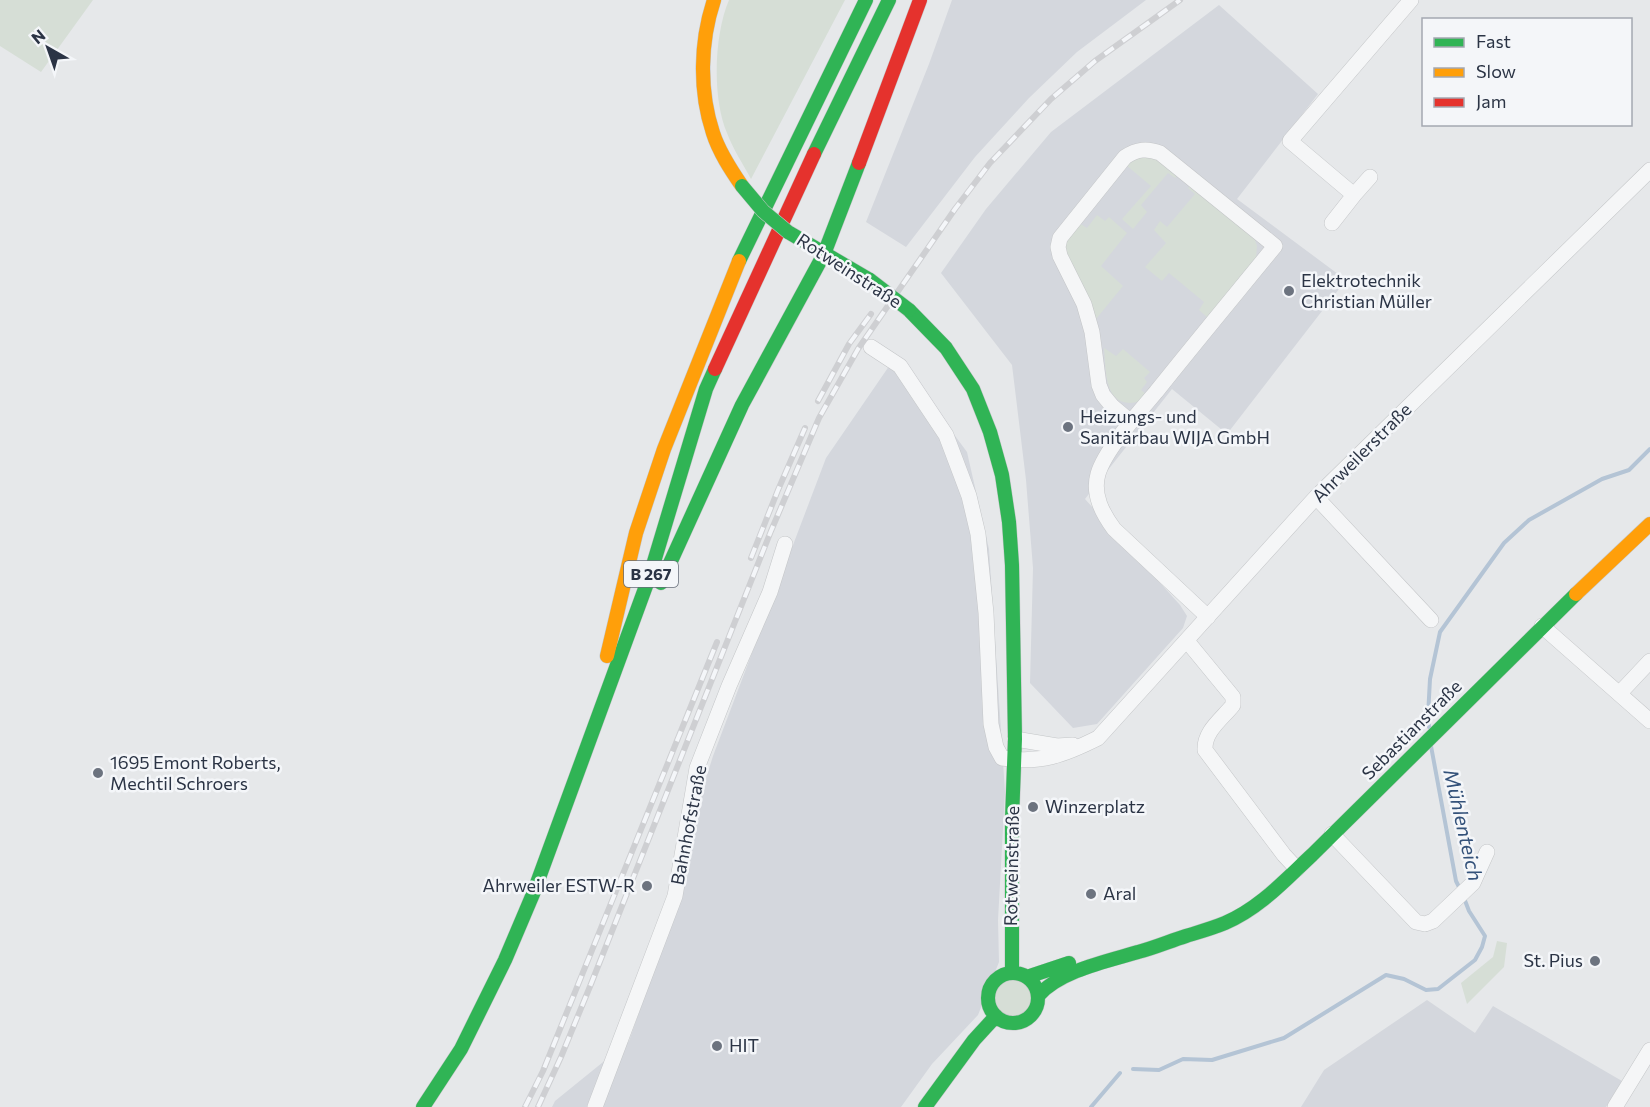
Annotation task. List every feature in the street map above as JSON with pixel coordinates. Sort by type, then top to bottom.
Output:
[{"type":"main road","name":"Rotweinstraße","points":[[714,0],[704,34],[703,66],[708,114],[718,145],[728,165],[754,203],[769,218],[794,236],[870,280],[909,310],[946,348],[973,389],[990,432],[1002,475],[1010,522],[1012,565],[1015,739],[1012,819],[1012,973]]},
{"type":"main road","name":"B 267","points":[[835,64],[855,0]]},
{"type":"main road","name":"B 267","points":[[584,754],[636,533],[664,449],[732,277],[866,0]]},
{"type":"main road","name":"B 267","points":[[423,1107],[461,1049],[505,960],[533,894],[650,575],[706,389],[799,184],[889,0]]},
{"type":"main road","points":[[824,254],[920,0]]},
{"type":"main road","name":"B 267","points":[[584,754],[742,405],[824,254]]},
{"type":"main road","name":"Sebastianstraße","points":[[1027,977],[1100,957],[1163,945],[1225,923],[1253,908],[1297,869],[1542,626],[1650,524]]},
{"type":"main road","name":"Sebastianstraße","points":[[1038,996],[1043,990],[1100,957]]},
{"type":"main road","points":[[1012,973],[1027,977],[1038,996],[1033,1012],[1019,1022],[1003,1020],[996,1016],[988,1001],[991,985],[1004,975],[1012,973]]},
{"type":"main road","points":[[925,1107],[974,1040],[996,1016]]},
{"type":"street","points":[[1354,195],[1290,141],[1411,0]]},
{"type":"street","points":[[1131,422],[1103,395],[1099,385],[1092,332],[1084,304],[1060,256],[1058,247],[1060,238],[1125,157],[1138,150],[1150,150],[1160,153],[1275,246],[1131,422],[1105,458],[1097,476],[1097,496],[1103,512],[1114,529],[1208,617]]},
{"type":"street","name":"Ahrweilerstraße","points":[[1015,760],[1055,757],[1098,738],[1316,497],[1650,170]]},
{"type":"street","points":[[1332,223],[1370,177]]},
{"type":"street","points":[[871,347],[900,366],[946,435],[969,496],[978,534],[986,613],[992,730],[996,747],[1002,758],[1015,760]]},
{"type":"street","points":[[1316,497],[1431,620]]},
{"type":"street","name":"Bahnhofstraße","points":[[595,1107],[675,896],[697,768],[729,686],[770,592],[785,544]]},
{"type":"street","points":[[1542,626],[1650,721]]},
{"type":"street","points":[[1188,641],[1233,697],[1233,705],[1208,733],[1205,750],[1297,869]]},
{"type":"street","points":[[1618,693],[1650,661]]},
{"type":"street","points":[[1015,739],[1057,746],[1085,745]]},
{"type":"street","points":[[1332,834],[1416,922],[1425,924],[1433,921],[1470,887],[1487,852]]},
{"type":"street","points":[[1616,1107],[1650,1050]]},
{"type":"shaded area","points":[[0,0],[93,0],[41,72],[0,46]]},
{"type":"shaded area","points":[[729,0],[845,0],[751,179],[729,139],[719,102],[718,48],[720,31]]},
{"type":"shaded area","points":[[952,0],[1146,0],[1077,52],[1029,98],[975,157],[906,247],[866,222]]},
{"type":"shaded area","points":[[1219,5],[1318,94],[1237,199],[1346,280],[1227,434],[1172,389],[1085,499],[1180,605],[1187,616],[1183,628],[1097,724],[1073,728],[1030,683],[1033,568],[1026,480],[1012,365],[941,273],[986,209],[1051,132]]},
{"type":"shaded area","points":[[1148,157],[1157,160],[1177,176],[1175,178],[1168,173],[1141,205],[1147,212],[1133,229],[1122,219],[1151,186],[1126,165],[1137,158]]},
{"type":"shaded area","points":[[1191,185],[1254,237],[1257,246],[1256,260],[1208,318],[1199,310],[1204,302],[1169,273],[1162,281],[1145,267],[1166,243],[1154,230],[1160,221],[1167,227],[1195,194],[1188,188]]},
{"type":"shaded area","points":[[1097,215],[1105,221],[1109,217],[1127,233],[1101,266],[1123,286],[1096,319],[1066,252],[1066,243],[1079,223],[1087,228]]},
{"type":"shaded area","points":[[1104,348],[1116,356],[1123,349],[1150,372],[1144,378],[1147,382],[1141,390],[1146,394],[1141,399],[1130,403],[1115,397],[1108,382]]},
{"type":"shaded area","points":[[896,356],[967,452],[989,549],[1005,792],[998,920],[999,962],[978,1015],[932,1064],[901,1107],[552,1107],[555,1101],[629,1041],[688,874],[693,820],[713,756],[826,458]]},
{"type":"shaded area","points":[[1497,941],[1507,943],[1504,967],[1467,1004],[1461,983],[1493,957]]},
{"type":"shaded area","points":[[1012,978],[1026,984],[1032,998],[1026,1012],[1012,1018],[998,1012],[992,998],[998,984]]},
{"type":"shaded area","points":[[1427,1000],[1475,1033],[1493,1006],[1622,1081],[1606,1107],[1301,1107],[1324,1070]]},
{"type":"waterway","name":"Mühlenteich","points":[[1429,727],[1430,679],[1440,632],[1504,543],[1529,520],[1602,479],[1629,470],[1650,449]]},
{"type":"waterway","name":"Mühlenteich","points":[[1431,746],[1456,881],[1460,889]]},
{"type":"waterway","name":"Mühlenteich","points":[[1133,1069],[1159,1070],[1183,1059],[1212,1060],[1284,1038],[1386,975],[1404,979],[1426,990],[1438,989],[1475,960],[1482,947],[1485,936],[1469,911],[1464,898]]},
{"type":"waterway","name":"Mühlenteich","points":[[1091,1107],[1120,1073]]},
{"type":"railway","points":[[538,1107],[591,984],[771,531],[819,418],[858,349],[955,209],[990,163],[1051,99],[1095,61],[1180,0]]},
{"type":"railway","points":[[818,401],[849,344],[871,314]]},
{"type":"railway","points":[[751,558],[805,428]]},
{"type":"railway","points":[[525,1107],[543,1071],[717,642]]},
{"type":"traffic: fast","points":[[739,261],[866,0]]},
{"type":"traffic: fast","points":[[814,154],[889,0]]},
{"type":"traffic: fast","points":[[661,583],[742,405],[824,254],[859,163]]},
{"type":"traffic: fast","points":[[742,186],[763,211],[788,232]]},
{"type":"traffic: fast","points":[[788,232],[870,280]]},
{"type":"traffic: fast","points":[[870,280],[909,310]]},
{"type":"traffic: fast","points":[[909,310],[946,348],[973,389],[990,432],[1002,475],[1012,565],[1015,739],[1012,819],[1012,973]]},
{"type":"traffic: fast","points":[[423,1107],[461,1049],[505,960],[533,894],[650,575],[706,389],[715,369]]},
{"type":"traffic: fast","points":[[1038,996],[1047,987],[1071,973],[1220,925],[1250,910],[1312,855],[1576,594]]},
{"type":"traffic: fast","points":[[1027,977],[1069,963]]},
{"type":"traffic: fast","points":[[1013,973],[1022,975],[1033,984],[1038,998],[1036,1007],[1027,1018],[1013,1023],[1004,1021],[993,1012],[988,998],[990,989],[999,978],[1013,973]]},
{"type":"traffic: fast","points":[[925,1107],[974,1040],[996,1016]]},
{"type":"traffic: slow","points":[[714,0],[704,49],[705,100],[716,140],[742,186]]},
{"type":"traffic: slow","points":[[607,656],[636,533],[664,449],[739,261]]},
{"type":"traffic: slow","points":[[1576,594],[1650,524]]},
{"type":"traffic: jam","points":[[859,163],[920,0]]},
{"type":"traffic: jam","points":[[715,369],[814,154]]},
{"type":"place","name":"Elektrotechnik Christian Müller","points":[[1289,291]]},
{"type":"place","name":"Heizungs- und Sanitärbau WIJA GmbH","points":[[1068,427]]},
{"type":"place","name":"1695 Emont Roberts, Mechtil Schroers","points":[[98,773]]},
{"type":"place","name":"Winzerplatz","points":[[1033,807]]},
{"type":"place","name":"Ahrweiler ESTW-R","points":[[647,886]]},
{"type":"place","name":"Aral","points":[[1091,894]]},
{"type":"place","name":"St. Pius","points":[[1595,961]]},
{"type":"place","name":"HIT","points":[[717,1046]]}]
